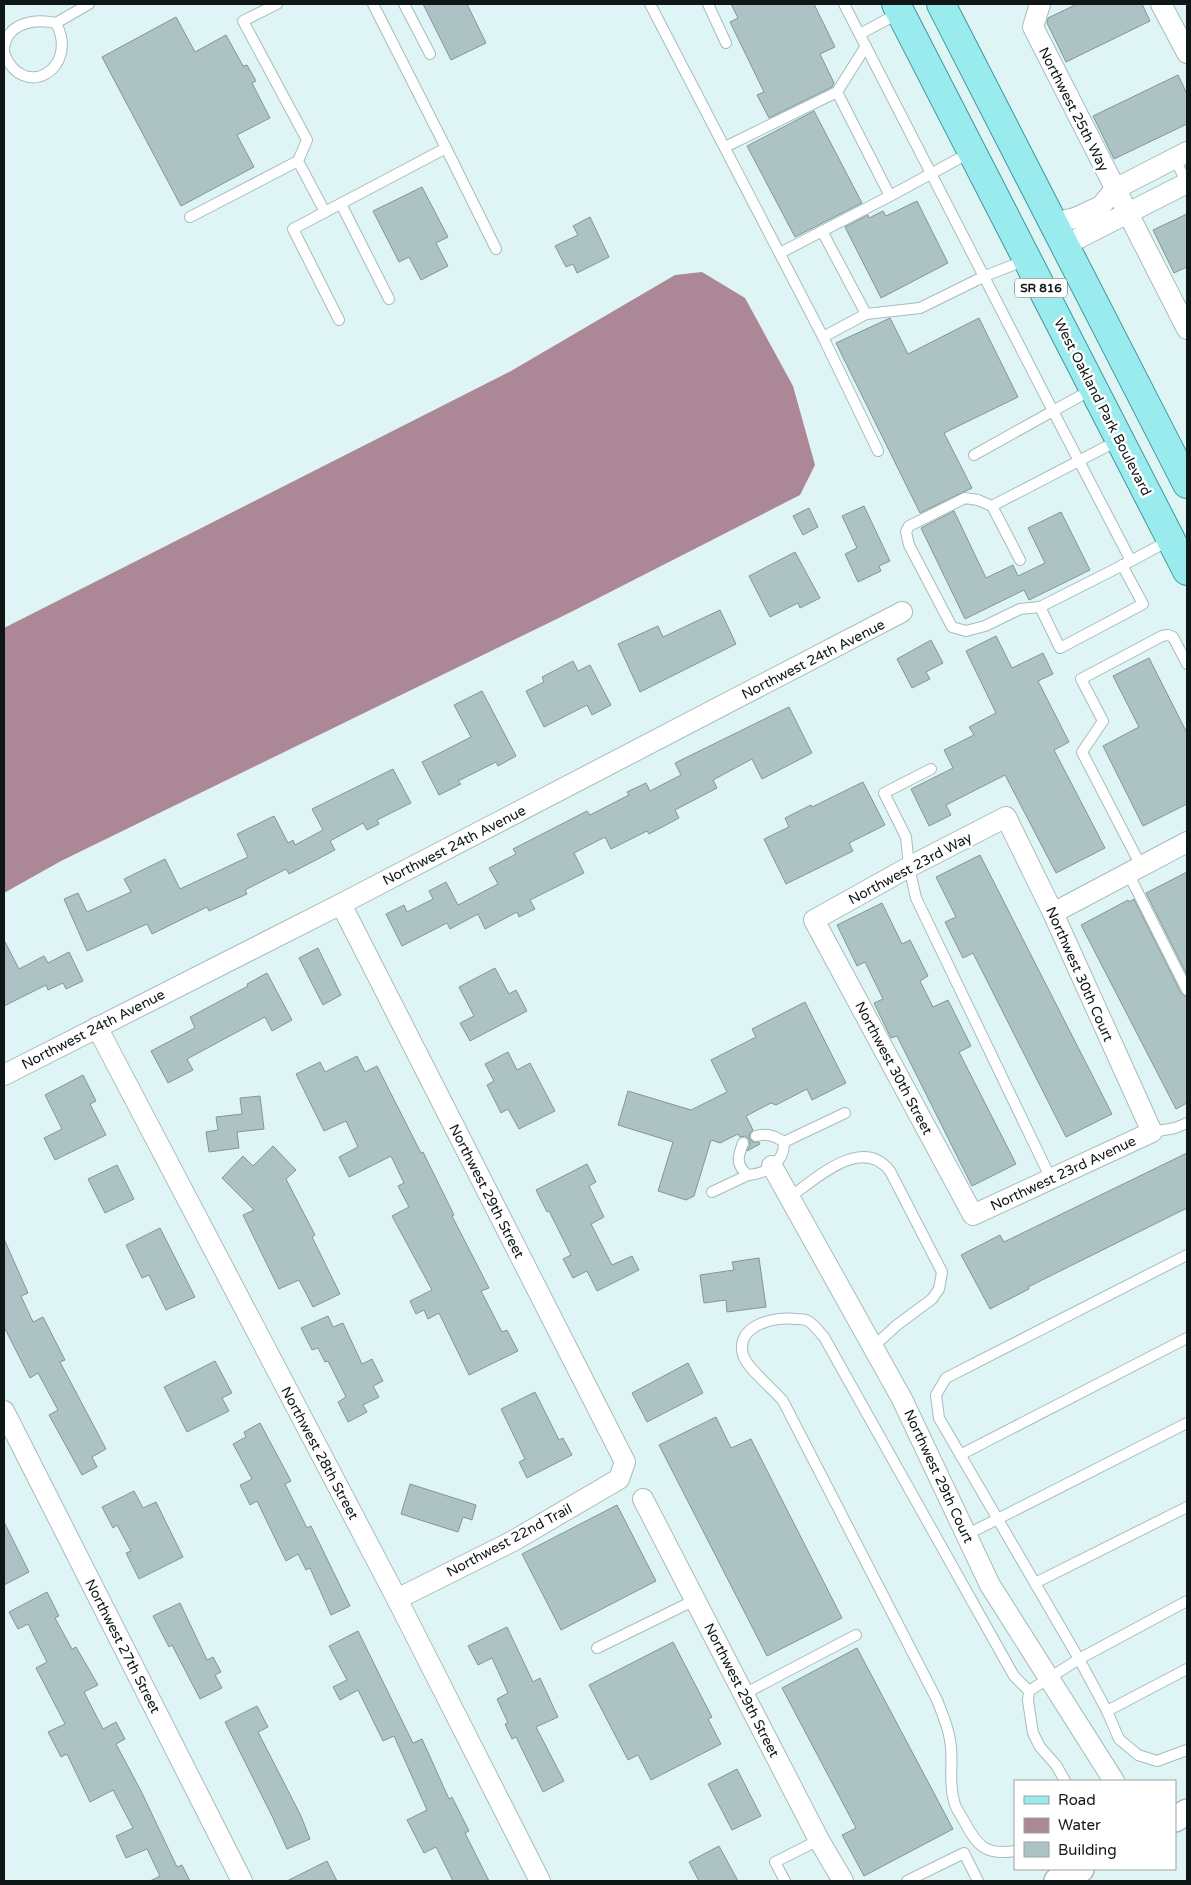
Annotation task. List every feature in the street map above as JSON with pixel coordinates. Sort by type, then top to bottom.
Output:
[{"type":"main road","name":"SR 816","points":[[941,4],[1187,484]]},
{"type":"main road","name":"West Oakland Park Boulevard","points":[[898,8],[1187,571]]},
{"type":"main road","points":[[1005,215],[1029,240],[1041,244],[1059,234]]},
{"type":"main road","points":[[1027,260],[1046,257],[1059,262],[1083,281]]},
{"type":"street","name":"Northwest 25th Way","points":[[1040,4],[1033,27],[1187,329]]},
{"type":"street","points":[[1161,4],[1187,54]]},
{"type":"street","points":[[1059,234],[1075,218],[1101,206],[1115,190],[1181,155]]},
{"type":"street","points":[[1059,234],[1128,212],[1187,183]]},
{"type":"street","name":"Northwest 24th Avenue","points":[[4,1075],[341,904],[902,612]]},
{"type":"street","name":"Northwest 23rd Way","points":[[814,920],[909,867],[1006,817]]},
{"type":"street","name":"Northwest 30th Court","points":[[1006,817],[1053,913],[1152,1132]]},
{"type":"street","points":[[1053,913],[1187,842]]},
{"type":"street","name":"Northwest 29th Street","points":[[341,904],[624,1462],[619,1479]]},
{"type":"street","name":"Northwest 30th Street","points":[[814,920],[973,1215]]},
{"type":"street","name":"Northwest 28th Street","points":[[97,1028],[397,1599],[540,1881]]},
{"type":"street","name":"Northwest 23rd Avenue","points":[[973,1215],[1152,1132]]},
{"type":"street","name":"Northwest 29th Court","points":[[772,1166],[902,1399],[990,1585],[1113,1780]]},
{"type":"street","name":"Northwest 27th Street","points":[[4,1411],[242,1881]]},
{"type":"street","name":"Northwest 22nd Trail","points":[[397,1599],[513,1540],[619,1479]]},
{"type":"street","name":"Northwest 29th Street","points":[[643,1499],[819,1840],[843,1881]]},
{"type":"street","points":[[1176,1818],[1187,1812]]},
{"type":"street","points":[[1057,1881],[1079,1870]]},
{"type":"lane","points":[[56,22],[62,35],[62,49],[59,60],[52,70],[42,76],[28,77],[8,65],[4,52],[4,42],[11,30],[24,24],[41,20],[56,22],[89,4]]},
{"type":"lane","points":[[190,217],[298,161],[306,140],[244,21],[277,4]]},
{"type":"lane","points":[[373,4],[496,249]]},
{"type":"lane","points":[[404,4],[430,54]]},
{"type":"lane","points":[[650,4],[824,337],[878,450]]},
{"type":"lane","points":[[708,4],[726,43]]},
{"type":"lane","points":[[844,4],[1080,462],[1143,604],[1060,648],[1040,607]]},
{"type":"lane","points":[[860,34],[898,8]]},
{"type":"lane","points":[[724,147],[836,92],[866,46]]},
{"type":"lane","points":[[836,92],[890,196]]},
{"type":"lane","points":[[339,320],[293,229],[446,148]]},
{"type":"lane","points":[[780,253],[972,152]]},
{"type":"lane","points":[[1181,155],[1187,183]]},
{"type":"lane","points":[[298,161],[325,212]]},
{"type":"lane","points":[[340,204],[389,299]]},
{"type":"lane","points":[[822,232],[866,314]]},
{"type":"lane","points":[[824,337],[866,314],[920,308],[985,276],[1027,260]]},
{"type":"lane","points":[[974,455],[1093,388]]},
{"type":"lane","points":[[992,506],[1120,440]]},
{"type":"lane","points":[[1020,560],[992,506],[978,500],[965,498],[909,526],[906,532],[909,545],[952,626],[966,631],[985,626],[1020,609],[1040,607],[1171,539]]},
{"type":"lane","points":[[1187,664],[1173,637],[1168,635],[1162,636],[1081,679],[1103,721],[1082,752],[1187,990]]},
{"type":"lane","points":[[930,768],[884,793],[906,837],[909,867],[916,898],[1051,1179]]},
{"type":"lane","points":[[784,1142],[845,1113]]},
{"type":"lane","points":[[1152,1132],[1175,1128],[1187,1122]]},
{"type":"lane","points":[[712,1192],[748,1175],[762,1172],[772,1166],[782,1156],[785,1150],[784,1142],[775,1136],[756,1136]]},
{"type":"lane","points":[[743,1143],[738,1157],[738,1164],[741,1170],[748,1175]]},
{"type":"lane","points":[[790,1197],[843,1160],[871,1156],[885,1163],[890,1171],[942,1272],[939,1288],[932,1299],[897,1324],[873,1347]]},
{"type":"lane","points":[[1187,1255],[946,1378],[936,1395],[939,1418],[1079,1659],[1107,1711],[1119,1739],[1138,1754],[1157,1761],[1187,1750]]},
{"type":"lane","points":[[1014,1851],[1004,1853],[977,1844],[954,1802],[951,1777],[951,1742],[937,1700],[783,1401],[762,1380],[743,1356],[742,1344],[746,1334],[761,1322],[785,1317],[807,1320],[824,1337],[1014,1676],[1029,1691]]},
{"type":"lane","points":[[960,1455],[1187,1338]]},
{"type":"lane","points":[[966,1535],[1187,1423]]},
{"type":"lane","points":[[1035,1583],[1187,1507]]},
{"type":"lane","points":[[597,1648],[695,1600]]},
{"type":"lane","points":[[1064,1780],[1056,1765],[1040,1747],[1033,1733],[1028,1701],[1029,1691],[1048,1677],[1079,1659],[1187,1601]]},
{"type":"lane","points":[[744,1694],[856,1635]]},
{"type":"lane","points":[[1107,1711],[1187,1669]]},
{"type":"lane","points":[[785,1881],[776,1862],[819,1840]]},
{"type":"lane","points":[[907,1881],[964,1853],[978,1881]]},
{"type":"water","points":[[702,272],[745,298],[793,386],[815,465],[800,495],[569,613],[61,861],[4,893],[4,628],[511,371],[675,275]]},
{"type":"building","points":[[423,4],[467,4],[486,43],[451,60]]},
{"type":"building","points":[[731,4],[814,4],[835,47],[820,54],[834,83],[832,87],[769,118],[757,95],[764,92],[730,22],[738,18]]},
{"type":"building","points":[[1077,4],[1142,4],[1150,21],[1066,62],[1047,23],[1048,18]]},
{"type":"building","points":[[176,17],[195,52],[226,35],[243,66],[247,65],[256,81],[252,83],[270,118],[237,135],[254,167],[181,206],[102,57]]},
{"type":"building","points":[[1178,75],[1187,94],[1187,124],[1114,159],[1093,116]]},
{"type":"building","points":[[814,111],[862,203],[795,237],[747,146]]},
{"type":"building","points":[[422,187],[448,237],[436,243],[448,266],[421,280],[409,257],[399,262],[373,211]]},
{"type":"building","points":[[917,201],[948,263],[881,298],[845,227],[868,215],[869,218],[883,211],[886,216]]},
{"type":"building","points":[[1187,214],[1187,267],[1174,273],[1153,230]]},
{"type":"building","points":[[590,217],[609,257],[577,273],[573,264],[566,267],[555,246],[578,235],[573,226]]},
{"type":"building","points":[[890,318],[908,354],[979,318],[1018,397],[944,433],[972,488],[920,513],[836,343]]},
{"type":"building","points":[[864,506],[890,561],[879,566],[881,571],[858,582],[845,554],[857,548],[842,516]]},
{"type":"building","points":[[809,508],[818,527],[803,535],[793,516]]},
{"type":"building","points":[[954,511],[986,578],[1013,565],[1018,576],[1045,563],[1028,528],[1061,512],[1090,570],[1029,600],[1024,590],[965,619],[921,528]]},
{"type":"building","points":[[795,552],[820,598],[800,608],[798,603],[770,617],[749,576]]},
{"type":"building","points":[[720,610],[736,644],[640,692],[618,644],[658,626],[663,637]]},
{"type":"building","points":[[996,636],[1012,668],[1043,653],[1053,674],[1038,681],[1069,742],[1054,750],[1105,848],[1056,873],[1005,775],[946,805],[951,815],[929,826],[911,789],[953,768],[944,750],[974,735],[969,727],[996,713],[966,651]]},
{"type":"building","points":[[931,640],[943,663],[926,672],[930,679],[912,688],[897,659]]},
{"type":"building","points":[[1149,658],[1187,733],[1187,804],[1143,826],[1103,746],[1139,727],[1113,676]]},
{"type":"building","points":[[573,661],[578,671],[590,665],[611,705],[592,715],[587,705],[544,727],[526,691],[544,682],[542,677]]},
{"type":"building","points":[[482,691],[516,756],[498,766],[496,762],[458,781],[461,784],[439,795],[422,762],[471,737],[454,705]]},
{"type":"building","points":[[789,707],[812,753],[762,779],[752,759],[713,780],[717,788],[675,810],[679,818],[649,834],[647,831],[611,849],[605,837],[574,853],[584,873],[530,900],[535,909],[519,917],[517,912],[485,929],[478,914],[450,929],[447,923],[402,946],[386,914],[404,905],[407,912],[433,899],[429,891],[446,882],[458,905],[498,884],[489,868],[516,854],[513,849],[587,811],[590,815],[629,795],[627,792],[646,783],[650,791],[681,775],[675,763]]},
{"type":"building","points":[[393,769],[411,803],[377,820],[379,824],[367,830],[363,823],[330,841],[335,850],[289,874],[286,869],[245,890],[247,894],[209,911],[207,907],[152,934],[147,924],[87,951],[64,899],[78,893],[87,912],[131,892],[124,879],[165,859],[180,889],[248,857],[237,834],[274,816],[288,843],[293,840],[295,845],[323,830],[312,809]]},
{"type":"building","points":[[863,782],[885,825],[849,843],[853,851],[786,884],[764,839],[789,827],[785,818]]},
{"type":"building","points":[[980,855],[1112,1114],[1066,1137],[973,953],[963,958],[945,922],[956,917],[936,877]]},
{"type":"building","points":[[1187,872],[1187,975],[1146,893]]},
{"type":"building","points":[[1134,899],[1181,993],[1187,997],[1187,1103],[1176,1109],[1081,925],[1128,900],[1129,902]]},
{"type":"building","points":[[882,903],[902,944],[910,940],[928,976],[920,981],[933,1007],[948,1000],[971,1046],[959,1052],[1016,1164],[972,1186],[897,1036],[891,1038],[874,1003],[883,999],[865,962],[857,966],[837,925]]},
{"type":"building","points":[[4,940],[19,969],[44,956],[48,963],[69,952],[83,981],[66,989],[63,983],[48,990],[46,985],[4,1006]]},
{"type":"building","points":[[318,948],[341,995],[323,1005],[299,958]]},
{"type":"building","points":[[495,968],[509,994],[516,990],[527,1011],[470,1041],[460,1023],[474,1016],[459,987]]},
{"type":"building","points":[[267,973],[292,1020],[272,1031],[265,1017],[187,1059],[193,1070],[168,1083],[151,1051],[195,1028],[190,1017],[248,986],[247,984]]},
{"type":"building","points":[[805,1002],[846,1083],[812,1100],[807,1089],[776,1105],[771,1103],[746,1116],[753,1130],[749,1138],[753,1142],[759,1142],[760,1144],[747,1151],[750,1145],[749,1139],[745,1136],[740,1137],[738,1134],[720,1143],[711,1140],[694,1196],[686,1200],[658,1191],[673,1142],[618,1125],[628,1091],[691,1110],[727,1092],[711,1060],[756,1037],[752,1029]]},
{"type":"building","points":[[508,1052],[517,1070],[530,1063],[555,1111],[519,1129],[508,1109],[501,1113],[487,1085],[494,1081],[485,1064]]},
{"type":"building","points":[[357,1056],[365,1072],[377,1066],[421,1153],[423,1152],[454,1215],[452,1216],[489,1288],[481,1291],[502,1332],[507,1330],[518,1351],[469,1375],[439,1313],[428,1319],[424,1310],[416,1314],[410,1301],[432,1290],[392,1216],[409,1207],[398,1186],[404,1183],[391,1156],[349,1177],[339,1157],[358,1147],[346,1121],[324,1131],[296,1074],[320,1062],[325,1072]]},
{"type":"building","points":[[83,1075],[96,1101],[90,1104],[106,1135],[55,1160],[44,1138],[62,1129],[45,1095]]},
{"type":"building","points":[[260,1096],[264,1129],[237,1132],[239,1148],[209,1152],[206,1132],[218,1130],[216,1117],[242,1114],[240,1098]]},
{"type":"building","points":[[273,1146],[296,1170],[286,1179],[315,1235],[312,1237],[340,1294],[313,1307],[299,1280],[279,1289],[243,1215],[254,1210],[222,1178],[243,1156],[253,1166]]},
{"type":"building","points":[[1187,1153],[1187,1208],[1028,1287],[1029,1289],[990,1309],[961,1255],[1000,1235],[1004,1242]]},
{"type":"building","points":[[587,1164],[596,1182],[589,1186],[604,1217],[591,1224],[612,1265],[632,1256],[639,1270],[597,1291],[587,1271],[573,1278],[563,1259],[571,1255],[536,1190]]},
{"type":"building","points":[[117,1165],[134,1199],[105,1213],[88,1179]]},
{"type":"building","points":[[160,1228],[195,1297],[166,1310],[149,1275],[142,1278],[126,1245]]},
{"type":"building","points":[[4,1239],[28,1293],[21,1296],[33,1322],[43,1317],[65,1360],[60,1362],[106,1449],[92,1457],[97,1467],[82,1475],[49,1415],[58,1410],[38,1373],[30,1378],[4,1327]]},
{"type":"building","points":[[759,1258],[766,1307],[727,1312],[726,1300],[704,1303],[700,1275],[734,1270],[732,1262]]},
{"type":"building","points":[[328,1316],[333,1327],[343,1323],[362,1364],[372,1359],[383,1381],[373,1386],[379,1397],[363,1405],[367,1412],[348,1422],[338,1402],[346,1397],[328,1361],[325,1362],[318,1348],[312,1350],[301,1328]]},
{"type":"building","points":[[215,1361],[232,1393],[222,1398],[229,1411],[187,1432],[164,1387]]},
{"type":"building","points":[[688,1363],[703,1393],[647,1422],[632,1393]]},
{"type":"building","points":[[535,1392],[559,1440],[563,1438],[572,1455],[527,1478],[519,1462],[525,1459],[501,1409]]},
{"type":"building","points":[[716,1417],[731,1448],[751,1439],[842,1618],[767,1656],[659,1445]]},
{"type":"building","points":[[260,1423],[291,1481],[285,1484],[307,1528],[311,1526],[350,1606],[331,1615],[310,1568],[306,1570],[298,1554],[286,1561],[257,1501],[250,1505],[240,1485],[252,1479],[233,1444],[246,1437],[244,1432]]},
{"type":"building","points":[[410,1484],[476,1505],[472,1520],[463,1517],[458,1532],[401,1514]]},
{"type":"building","points":[[134,1491],[143,1508],[156,1502],[183,1557],[139,1579],[126,1553],[131,1551],[117,1525],[113,1528],[102,1507]]},
{"type":"building","points":[[617,1505],[656,1581],[561,1630],[522,1554]]},
{"type":"building","points":[[4,1522],[29,1572],[4,1585]]},
{"type":"building","points":[[47,1592],[59,1616],[55,1618],[72,1649],[76,1647],[98,1685],[84,1692],[103,1729],[116,1722],[125,1739],[116,1744],[141,1791],[177,1867],[182,1865],[190,1881],[150,1881],[160,1876],[147,1849],[126,1858],[116,1836],[133,1828],[113,1790],[90,1802],[67,1754],[61,1757],[48,1732],[65,1724],[36,1668],[47,1662],[28,1624],[18,1629],[9,1612]]},
{"type":"building","points":[[180,1603],[207,1660],[213,1657],[221,1672],[215,1675],[222,1688],[200,1699],[172,1645],[169,1647],[153,1616]]},
{"type":"building","points":[[507,1627],[533,1682],[540,1678],[558,1717],[536,1727],[564,1781],[543,1792],[516,1737],[512,1739],[505,1724],[508,1723],[497,1699],[508,1693],[492,1658],[478,1665],[468,1646]]},
{"type":"building","points":[[358,1631],[413,1743],[422,1739],[449,1799],[452,1797],[469,1831],[465,1833],[489,1881],[453,1881],[436,1847],[424,1853],[407,1820],[427,1810],[394,1736],[383,1741],[358,1690],[340,1700],[333,1687],[347,1680],[329,1646]]},
{"type":"building","points":[[673,1642],[712,1717],[708,1719],[721,1744],[651,1780],[638,1755],[628,1760],[589,1685]]},
{"type":"building","points":[[857,1648],[953,1829],[864,1876],[842,1835],[856,1828],[782,1688]]},
{"type":"building","points":[[257,1706],[268,1727],[258,1732],[301,1816],[310,1839],[287,1849],[225,1722]]},
{"type":"building","points":[[737,1769],[761,1816],[732,1830],[708,1784]]},
{"type":"building","points":[[719,1846],[738,1881],[699,1881],[689,1862]]},
{"type":"building","points":[[327,1861],[337,1881],[287,1881]]}]
